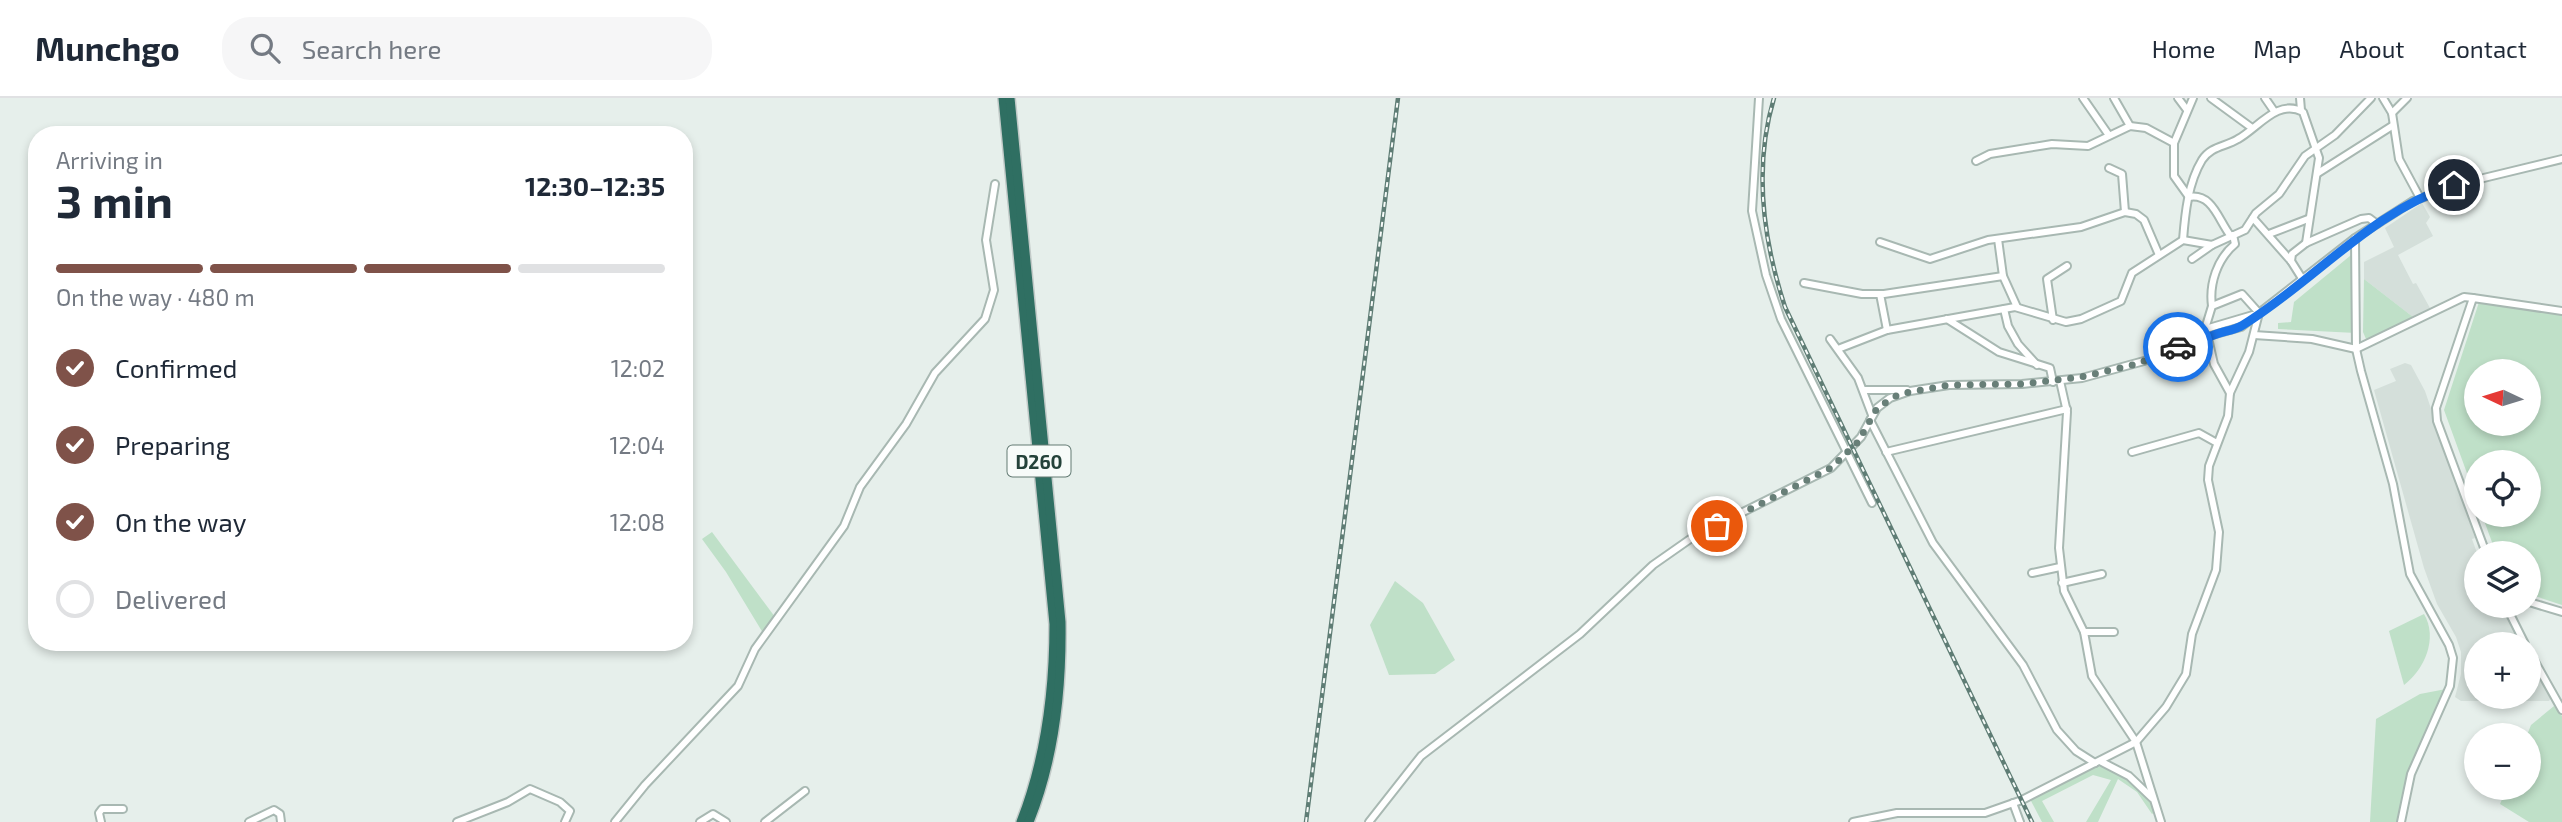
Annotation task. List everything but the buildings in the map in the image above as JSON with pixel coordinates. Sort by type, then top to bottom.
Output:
[{"type":"highway","name":"D260","points":[[1003,98],[1054,624],[1046,731],[1035,781],[1021,822]]},
{"type":"highway","name":"D260","points":[[1010,98],[1061,621],[1061,669],[1054,733],[1046,770],[1029,822]]},
{"type":"street","points":[[1759,98],[1752,211],[1766,275],[1781,319],[1849,449],[1872,503]]},
{"type":"street","points":[[2082,98],[2108,134]]},
{"type":"street","points":[[2114,98],[2130,126]]},
{"type":"street","points":[[2178,98],[2187,110]]},
{"type":"street","points":[[2189,197],[2174,176],[2174,143],[2193,98]]},
{"type":"street","points":[[2211,98],[2252,128]]},
{"type":"street","points":[[2265,98],[2274,111]]},
{"type":"street","points":[[2300,98],[2301,110],[2318,146],[2318,173],[2306,243]]},
{"type":"street","points":[[2192,260],[2212,245],[2245,230],[2253,218],[2279,194],[2305,156],[2335,135],[2371,98]]},
{"type":"street","points":[[2383,98],[2392,113],[2399,159],[2420,198]]},
{"type":"street","points":[[2392,113],[2407,98]]},
{"type":"street","points":[[2183,240],[2194,174],[2207,153],[2237,140],[2274,111],[2289,107],[2301,110]]},
{"type":"street","points":[[1976,161],[1990,154],[2052,144],[2088,146],[2108,134],[2130,126],[2151,129],[2174,143]]},
{"type":"street","points":[[2318,173],[2392,126]]},
{"type":"street","points":[[1864,390],[1910,391],[1949,385],[2056,381],[2137,364],[2259,313],[2355,238],[2420,198],[2475,179],[2562,159]]},
{"type":"street","points":[[2109,168],[2122,174],[2125,212]]},
{"type":"street","points":[[615,822],[645,785],[742,680],[755,649],[844,526],[860,486],[914,413],[935,373],[985,319],[994,290],[986,240],[995,184]]},
{"type":"street","points":[[2189,197],[2199,196],[2208,200],[2235,243],[2224,254],[2210,289],[2211,306],[2207,333],[2214,365],[2230,393]]},
{"type":"street","points":[[1880,242],[1930,260],[1998,239],[2081,227],[2125,212],[2136,214],[2144,220],[2159,255]]},
{"type":"street","points":[[2253,218],[2291,261],[2303,280]]},
{"type":"street","points":[[2291,261],[2292,254],[2306,243],[2363,218],[2377,223]]},
{"type":"street","points":[[2269,234],[2308,219]]},
{"type":"street","points":[[2355,238],[2356,349],[2395,494],[2407,563],[2453,658],[2450,686],[2411,774],[2402,822]]},
{"type":"street","points":[[1998,239],[2003,276],[2017,307]]},
{"type":"street","points":[[1838,349],[1887,330],[2017,307],[2053,320],[2076,321],[2121,302],[2130,276],[2183,240],[2212,245]]},
{"type":"street","points":[[2053,320],[2047,280],[2067,266]]},
{"type":"street","points":[[1804,283],[1862,295],[1881,295],[2003,276]]},
{"type":"street","points":[[2211,306],[2242,294],[2259,313]]},
{"type":"street","points":[[1881,295],[1887,330]]},
{"type":"street","points":[[2253,335],[2312,339],[2356,349],[2464,297],[2562,312]]},
{"type":"street","points":[[2473,298],[2435,415],[2482,541]]},
{"type":"street","points":[[2004,309],[2008,326],[2018,344],[2037,365]]},
{"type":"street","points":[[1853,822],[1897,813],[1985,813],[2013,803],[2136,742],[2172,699],[2184,679],[2192,634],[2214,578],[2219,532],[2208,471],[2228,415],[2230,393],[2249,352],[2259,313]]},
{"type":"street","points":[[1947,319],[1999,352],[2050,368],[2056,381],[2067,409],[2060,567],[2062,583],[2069,605],[2084,632],[2092,676],[2136,742],[2161,822]]},
{"type":"street","points":[[1830,339],[1864,390],[1871,418],[1886,452],[1933,543],[2023,665],[2057,730],[2076,751],[2130,776],[2155,803]]},
{"type":"street","points":[[1369,822],[1427,751],[1580,634],[1663,556],[1693,537],[1831,468],[1885,401],[1910,391]]},
{"type":"street","points":[[1886,452],[2067,409]]},
{"type":"street","points":[[2132,452],[2199,433],[2217,443]]},
{"type":"street","points":[[2032,573],[2060,567]]},
{"type":"street","points":[[2062,583],[2102,574]]},
{"type":"street","points":[[2541,606],[2562,612]]},
{"type":"street","points":[[2084,632],[2114,632]]},
{"type":"street","points":[[2541,672],[2562,710]]},
{"type":"street","points":[[457,822],[508,803],[530,789],[560,802],[570,811],[565,822]]},
{"type":"street","points":[[765,822],[805,790]]},
{"type":"street","points":[[2013,803],[2020,822]]},
{"type":"street","points":[[102,822],[102,809],[123,809]]},
{"type":"street","points":[[249,822],[274,810],[280,814],[281,822]]},
{"type":"street","points":[[699,822],[713,814],[726,822]]},
{"type":"shaded area","points":[[2422,203],[2430,217],[2426,223],[2433,236],[2398,255],[2413,284],[2416,283],[2430,308],[2413,317],[2364,279],[2364,262],[2394,247],[2385,228]]},
{"type":"shaded area","points":[[2405,363],[2411,365],[2425,391],[2464,506],[2464,527],[2471,527],[2475,538],[2473,541],[2464,541],[2464,618],[2507,618],[2514,632],[2464,632],[2464,701],[2455,697],[2461,674],[2461,652],[2456,637],[2437,604],[2424,568],[2374,390],[2396,381],[2390,369]]},
{"type":"shaded area","points":[[2541,681],[2551,698],[2549,701],[2541,701]]},
{"type":"green space","points":[[2356,251],[2356,333],[2278,329],[2278,323],[2291,322],[2294,302]]},
{"type":"green space","points":[[2364,279],[2413,317],[2371,340],[2366,339],[2363,332]]},
{"type":"green space","points":[[2480,299],[2562,313],[2562,605],[2541,598],[2541,541],[2492,541],[2486,527],[2541,527],[2541,450],[2464,450],[2464,465],[2444,410]]},
{"type":"green space","points":[[712,532],[775,617],[763,633],[726,572],[702,539]]},
{"type":"green space","points":[[1395,581],[1423,603],[1455,660],[1435,674],[1389,675],[1370,625]]},
{"type":"green space","points":[[2424,614],[2430,633],[2427,652],[2418,671],[2404,685],[2389,631]]},
{"type":"green space","points":[[2446,689],[2411,769],[2400,822],[2370,822],[2376,719],[2420,694]]},
{"type":"green space","points":[[2554,706],[2562,716],[2562,822],[2529,822],[2500,804],[2502,800],[2541,800],[2541,723],[2533,723]]},
{"type":"green space","points":[[2103,766],[2135,782],[2157,811],[2152,814],[2137,792],[2118,779],[2098,822],[2086,822],[2111,780],[2093,775],[2042,801],[2054,822],[2042,822],[2030,799],[2090,768]]},
{"type":"railway","points":[[1306,822],[1398,98]]},
{"type":"railway","points":[[1774,98],[1764,151],[1763,204],[1771,256],[1785,307],[2032,822]]},
{"type":"way so far","points":[[1717,526],[1831,468],[1858,442],[1877,408],[1899,394],[1949,385],[2053,382],[2137,364],[2178,347]]},
{"type":"route","points":[[2178,347],[2203,335],[2208,338],[2241,327],[2369,229],[2413,201],[2454,185]]}]
